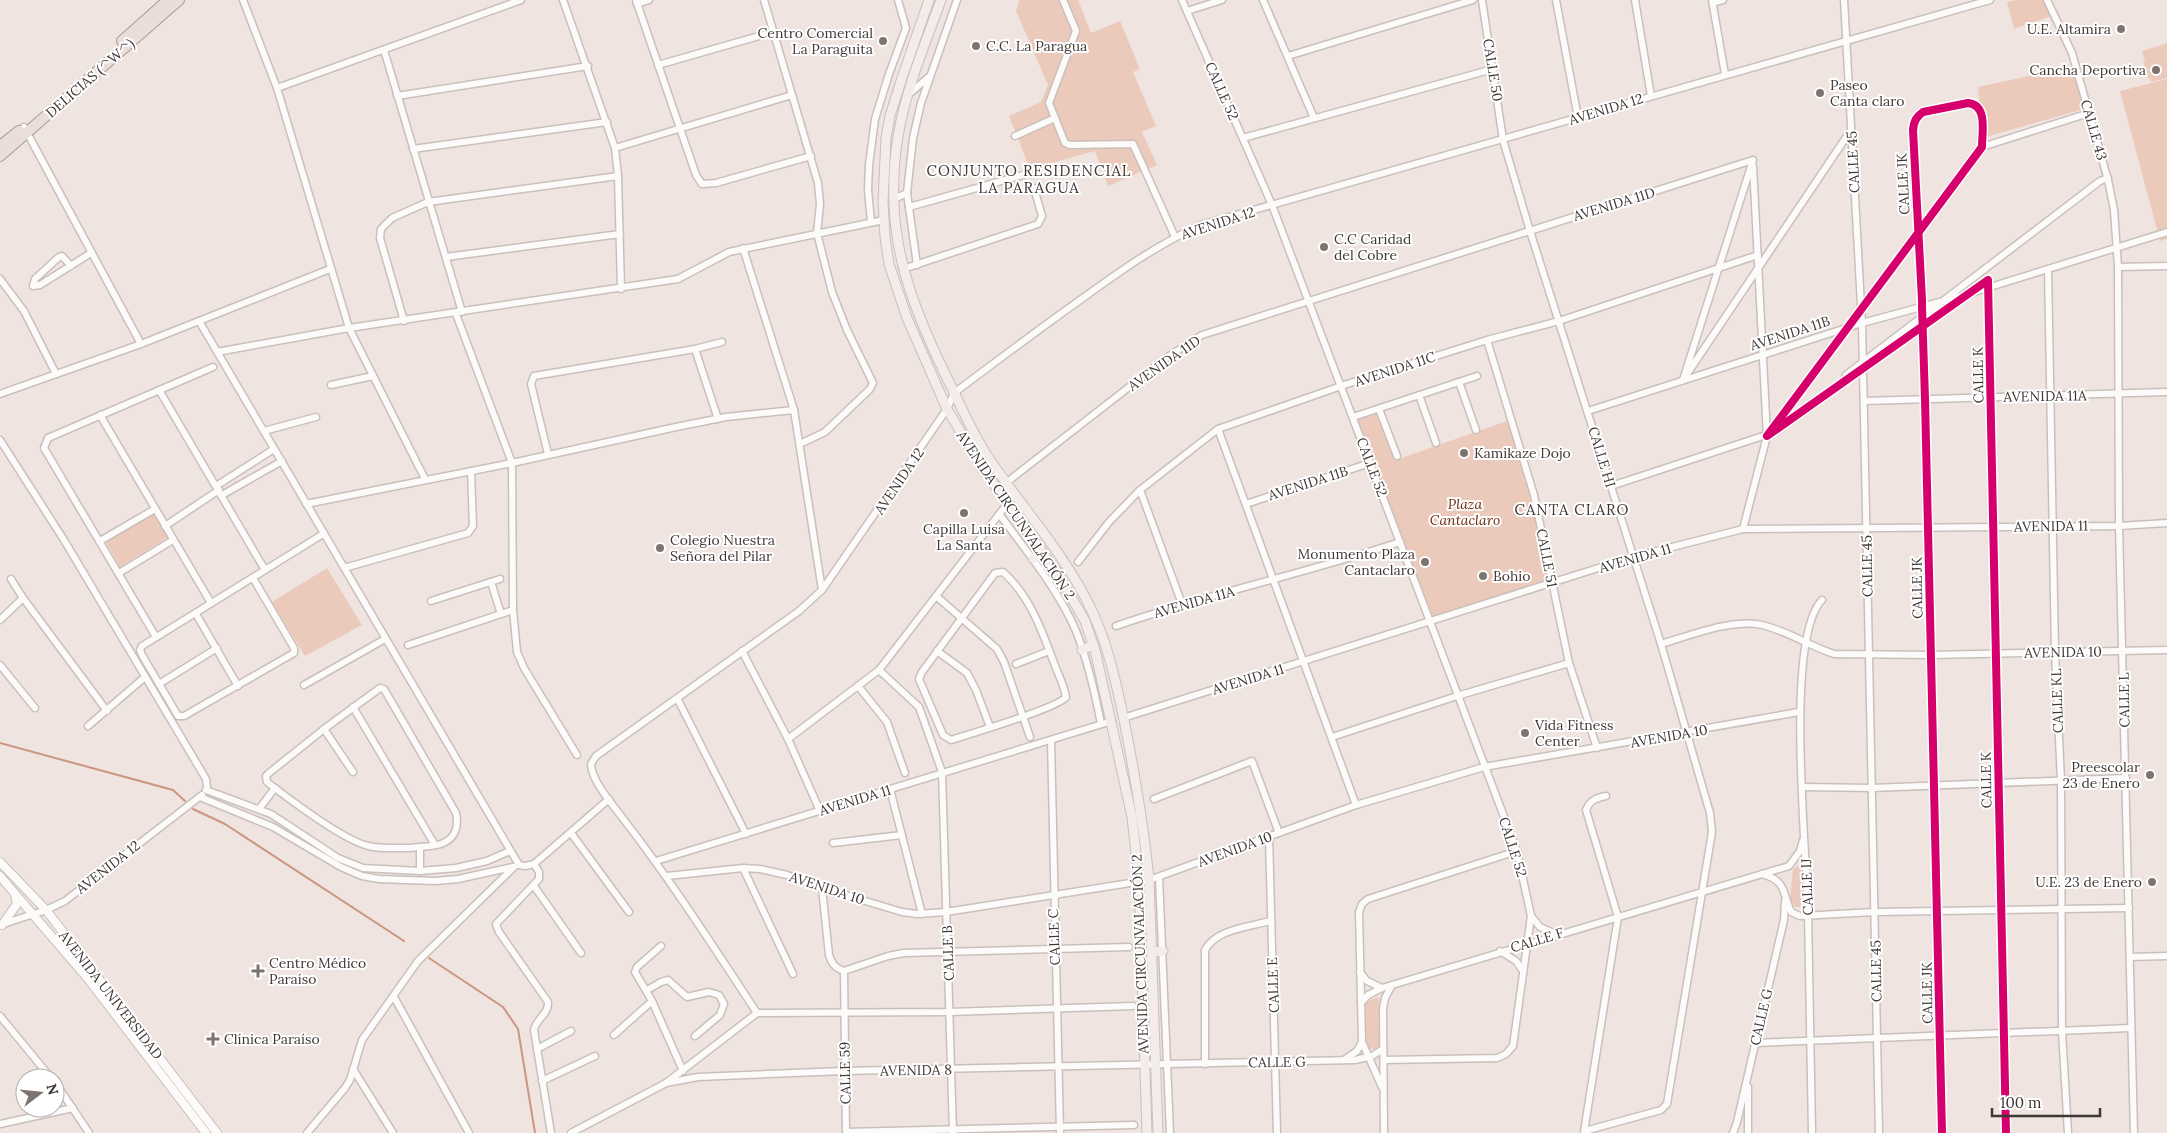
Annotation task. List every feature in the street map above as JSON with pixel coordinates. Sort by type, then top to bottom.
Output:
[{"type":"main road","name":"DELICIAS (^W^)","points":[[0,156],[25,130],[168,0]]},
{"type":"main road","name":"DELICIAS (^W^)","points":[[0,146],[25,130],[179,0]]},
{"type":"main road","name":"AVENIDA CIRCUNVALACIÓN 2","points":[[929,0],[890,116],[886,138],[883,182],[884,220],[890,264],[907,318],[947,409],[981,466],[1041,550],[1085,621],[1093,645],[1112,721],[1132,817],[1140,881],[1147,1133]]},
{"type":"main road","name":"AVENIDA CIRCUNVALACIÓN 2","points":[[941,0],[908,95],[897,142],[894,199],[895,227],[903,269],[919,317],[976,437],[1065,562],[1094,614],[1106,647],[1123,718],[1143,824],[1149,880],[1158,1133]]},
{"type":"main road","points":[[1033,559],[1041,550]]},
{"type":"main road","points":[[1082,650],[1093,645]]},
{"type":"main road","points":[[1152,952],[1163,951]]},
{"type":"street","points":[[243,0],[277,88],[349,328],[425,479]]},
{"type":"street","points":[[277,88],[521,0]]},
{"type":"street","points":[[563,0],[588,66],[615,148],[618,176],[621,289]]},
{"type":"street","points":[[649,0],[637,2],[696,175],[702,184],[716,183],[811,156]]},
{"type":"street","points":[[764,0],[820,190],[817,233],[838,311],[873,383],[870,389],[825,432],[800,444]]},
{"type":"street","points":[[871,222],[868,190],[874,126],[889,74],[906,28],[898,0]]},
{"type":"street","points":[[918,265],[907,193],[913,138],[930,75],[957,0]]},
{"type":"street","points":[[1063,0],[1076,31],[1049,100],[1067,144],[1133,144],[1175,236]]},
{"type":"street","name":"CALLE 52","points":[[1182,0],[1272,205],[1517,851],[1531,916],[1527,943]]},
{"type":"street","points":[[1187,10],[1222,0]]},
{"type":"street","points":[[1263,0],[1314,118]]},
{"type":"street","points":[[1288,56],[1473,0]]},
{"type":"street","name":"CALLE 50","points":[[1482,0],[1504,140]]},
{"type":"street","points":[[1556,0],[1578,118]]},
{"type":"street","points":[[1635,0],[1651,96]]},
{"type":"street","points":[[1723,0],[1712,1],[1726,74]]},
{"type":"street","name":"CALLE 45","points":[[1844,0],[1862,324],[1879,1133]]},
{"type":"street","name":"AVENIDA 12","points":[[609,799],[591,768],[592,760],[799,610],[822,590],[947,409],[954,393],[1045,325],[1175,236],[1201,225],[1990,0]]},
{"type":"street","name":"CALLE 43","points":[[2047,0],[2072,53],[2108,178],[2114,210],[2115,247],[2118,266]]},
{"type":"street","points":[[906,28],[917,33]]},
{"type":"street","points":[[658,65],[773,32]]},
{"type":"street","points":[[384,50],[446,257],[459,313],[512,463],[515,642],[519,658],[577,755]]},
{"type":"street","points":[[397,96],[588,66]]},
{"type":"street","points":[[1243,138],[1493,69]]},
{"type":"street","points":[[908,95],[930,75]]},
{"type":"street","points":[[615,148],[792,95]]},
{"type":"street","name":"CALLE JK","points":[[1942,1133],[1925,399],[1914,122],[1924,112],[1975,103],[1982,113],[1982,147]]},
{"type":"street","points":[[1767,436],[1982,147],[2089,113]]},
{"type":"street","points":[[1015,136],[1055,118]]},
{"type":"street","points":[[413,149],[607,122]]},
{"type":"street","points":[[25,130],[140,344]]},
{"type":"street","points":[[1684,380],[1851,130]]},
{"type":"street","name":"CALLE HI","points":[[1504,140],[1530,231],[1661,644],[1710,812],[1712,832],[1667,1104],[1661,1110],[1584,1132]]},
{"type":"street","points":[[1684,380],[1753,160]]},
{"type":"street","points":[[1743,529],[1767,436],[1753,160]]},
{"type":"street","name":"AVENIDA 11D","points":[[1007,482],[1189,342],[1212,331],[1753,160]]},
{"type":"street","points":[[909,207],[1023,174]]},
{"type":"street","points":[[404,321],[381,246],[381,229],[392,218],[428,202],[618,176]]},
{"type":"street","points":[[1767,436],[2100,181],[2108,178]]},
{"type":"street","points":[[903,269],[1038,224],[1042,216],[1034,188]]},
{"type":"street","points":[[894,199],[907,193]]},
{"type":"street","points":[[217,352],[349,328],[678,279],[720,256],[742,248],[884,220]]},
{"type":"street","name":"AVENIDA 11B","points":[[1588,410],[1862,324],[1988,288],[2167,232]]},
{"type":"street","points":[[446,257],[620,234]]},
{"type":"street","points":[[742,248],[794,410],[822,590]]},
{"type":"street","points":[[71,266],[61,256],[35,278],[32,284],[34,286],[40,285],[91,254]]},
{"type":"street","name":"AVENIDA 11C","points":[[1078,562],[1109,522],[1140,490],[1218,429],[1341,386],[1487,340],[1559,321],[1758,255]]},
{"type":"street","points":[[2118,266],[2167,266]]},
{"type":"street","name":"CALLE L","points":[[2118,266],[2119,526],[2134,1133]]},
{"type":"street","points":[[0,394],[140,344],[330,269]]},
{"type":"street","name":"CALLE KL","points":[[2048,269],[2055,654],[2061,781],[2062,1031],[2068,1133]]},
{"type":"street","points":[[0,279],[24,311],[56,374]]},
{"type":"street","points":[[1611,486],[1767,436],[1988,280],[1988,288]]},
{"type":"street","name":"CALLE K","points":[[1988,288],[2006,1133]]},
{"type":"street","points":[[199,321],[510,851],[517,866]]},
{"type":"street","name":"CALLE 51","points":[[1487,340],[1534,495],[1569,663],[1597,748]]},
{"type":"street","points":[[548,454],[531,384],[534,376],[695,349],[722,342]]},
{"type":"street","points":[[695,349],[718,419]]},
{"type":"street","points":[[156,637],[44,448],[48,438],[100,414],[213,368]]},
{"type":"street","points":[[331,385],[373,376]]},
{"type":"street","points":[[1353,417],[1478,376]]},
{"type":"street","points":[[1459,382],[1476,430]]},
{"type":"street","points":[[159,390],[265,570]]},
{"type":"street","name":"AVENIDA 11A","points":[[1864,401],[2167,392]]},
{"type":"street","points":[[1419,395],[1436,443]]},
{"type":"street","points":[[1379,408],[1397,456]]},
{"type":"street","points":[[306,504],[718,419],[794,410]]},
{"type":"street","points":[[100,414],[211,603]]},
{"type":"street","points":[[264,431],[316,417]]},
{"type":"street","points":[[1218,429],[1356,806]]},
{"type":"street","points":[[0,440],[64,540],[146,677],[206,779],[206,790],[223,798],[259,809],[281,820],[338,858],[351,864],[384,870],[420,871],[473,865],[510,851]]},
{"type":"street","points":[[165,526],[219,491],[274,449]]},
{"type":"street","points":[[219,491],[282,461]]},
{"type":"street","name":"AVENIDA 11B","points":[[1246,504],[1370,463]]},
{"type":"street","points":[[344,568],[468,533],[472,526],[471,471]]},
{"type":"street","points":[[1140,490],[1182,604]]},
{"type":"street","points":[[788,739],[879,670],[1007,504]]},
{"type":"street","points":[[100,541],[155,509]]},
{"type":"street","points":[[1000,515],[1033,559],[1060,600],[1076,631],[1101,724]]},
{"type":"street","name":"AVENIDA 11","points":[[1123,718],[1633,557],[1743,529],[2119,526],[2167,523]]},
{"type":"street","points":[[254,578],[295,651],[292,655],[184,716],[178,716],[140,650],[142,646],[324,534]]},
{"type":"street","points":[[119,573],[173,540]]},
{"type":"street","name":"AVENIDA 11A","points":[[1116,626],[1182,604],[1273,581],[1400,542]]},
{"type":"street","points":[[1003,572],[1010,578],[1042,631],[1066,696],[1061,702],[951,740],[944,736],[919,680],[922,672],[937,651],[995,574],[1003,572]]},
{"type":"street","points":[[11,579],[22,598],[107,711]]},
{"type":"street","points":[[431,601],[500,579]]},
{"type":"street","points":[[491,582],[501,614]]},
{"type":"street","points":[[936,596],[997,649],[1004,662],[1030,737]]},
{"type":"street","points":[[0,620],[22,598]]},
{"type":"street","name":"CALLE IJ","points":[[1812,1133],[1808,915],[1799,712],[1806,641],[1813,612],[1822,600]]},
{"type":"street","points":[[408,644],[514,610]]},
{"type":"street","points":[[196,614],[238,686]]},
{"type":"street","name":"AVENIDA 10","points":[[1661,644],[1720,627],[1740,624],[1761,624],[1834,654],[1932,656],[2167,650]]},
{"type":"street","points":[[304,685],[385,639]]},
{"type":"street","points":[[159,684],[217,648]]},
{"type":"street","points":[[937,651],[967,672],[990,727]]},
{"type":"street","points":[[742,652],[788,739],[820,811]]},
{"type":"street","points":[[1016,664],[1049,652]]},
{"type":"street","points":[[1332,737],[1457,696],[1569,663]]},
{"type":"street","points":[[0,665],[35,708]]},
{"type":"street","name":"CALLE B","points":[[879,670],[919,707],[942,772],[953,1131]]},
{"type":"street","points":[[88,726],[146,677]]},
{"type":"street","points":[[858,686],[887,722],[905,772]]},
{"type":"street","points":[[378,689],[384,689],[450,801],[458,823],[457,830],[448,840],[435,846],[378,848],[354,840],[267,782],[266,776],[324,729],[378,689]]},
{"type":"street","points":[[677,698],[746,834]]},
{"type":"street","points":[[353,707],[435,846]]},
{"type":"street","name":"AVENIDA 10","points":[[667,876],[742,868],[772,871],[902,912],[922,914],[946,912],[1149,880],[1356,806],[1484,767],[1799,712]]},
{"type":"street","name":"AVENIDA 11","points":[[656,861],[1112,721]]},
{"type":"street","points":[[324,729],[353,772]]},
{"type":"street","name":"CALLE C","points":[[1051,740],[1053,894],[1060,1130]]},
{"type":"street","points":[[1154,800],[1250,761],[1255,765],[1279,832]]},
{"type":"street","points":[[1803,787],[1872,788],[2126,778]]},
{"type":"street","points":[[259,809],[275,788]]},
{"type":"street","points":[[890,789],[922,914]]},
{"type":"street","name":"AVENIDA 12","points":[[1,925],[46,910],[64,901],[200,797],[206,790]]},
{"type":"street","points":[[1584,1132],[1618,917],[1586,810],[1589,803],[1606,796]]},
{"type":"street","points":[[200,797],[273,826],[342,867],[362,876],[379,879],[436,881],[458,879],[534,864],[609,799],[667,876],[758,1012]]},
{"type":"street","name":"CALLE F","points":[[1361,1002],[1368,995],[1382,988],[1556,934],[1789,866],[1800,851],[1805,832]]},
{"type":"street","points":[[571,833],[629,912]]},
{"type":"street","points":[[832,843],[902,835]]},
{"type":"street","name":"CALLE E","points":[[1269,837],[1277,1133]]},
{"type":"street","points":[[420,847],[420,871]]},
{"type":"street","points":[[1383,1088],[1362,1042],[1358,912],[1362,904],[1368,899],[1517,851]]},
{"type":"street","name":"AVENIDA UNIVERSIDAD","points":[[0,862],[46,910],[217,1133]]},
{"type":"street","points":[[534,864],[540,875],[534,886],[496,924],[499,932],[548,1002],[548,1009],[534,1026],[551,1133]]},
{"type":"street","points":[[307,1133],[345,1088],[354,1069],[362,1040],[418,961],[517,866]]},
{"type":"street","points":[[742,868],[793,974]]},
{"type":"street","points":[[1761,874],[1775,878],[1782,886],[1792,912],[1800,916],[1875,912],[2129,908]]},
{"type":"street","name":"AVENIDA UNIVERSIDAD","points":[[0,876],[89,980],[206,1133]]},
{"type":"street","points":[[1159,877],[1170,1133]]},
{"type":"street","points":[[534,886],[581,953]]},
{"type":"street","points":[[822,888],[829,955],[833,965],[837,969],[844,971],[896,954],[1130,947]]},
{"type":"street","points":[[1,925],[17,904],[14,892]]},
{"type":"street","name":"CALLE G","points":[[1733,1133],[1784,920],[1786,900]]},
{"type":"street","points":[[1531,916],[1540,927],[1556,934]]},
{"type":"street","points":[[1205,1064],[1205,950],[1209,942],[1222,934],[1270,921]]},
{"type":"street","points":[[1384,1060],[1497,1058],[1506,1054],[1514,1046],[1527,943]]},
{"type":"street","points":[[661,946],[635,970],[652,1001],[683,1070]]},
{"type":"street","points":[[1500,952],[1516,961],[1523,971]]},
{"type":"street","points":[[2130,957],[2167,956]]},
{"type":"street","name":"CALLE 59","points":[[844,971],[846,1132]]},
{"type":"street","points":[[1360,972],[1367,981],[1382,988]]},
{"type":"street","points":[[646,990],[668,980],[687,997],[709,992],[719,995],[724,1004],[723,1012],[694,1036]]},
{"type":"street","points":[[1384,1133],[1383,1009],[1384,998],[1392,985]]},
{"type":"street","points":[[394,997],[470,1133]]},
{"type":"street","points":[[614,1035],[652,1001]]},
{"type":"street","points":[[570,1133],[666,1084],[758,1012],[950,1012],[1133,1006]]},
{"type":"street","points":[[0,1016],[3,1024],[42,1068]]},
{"type":"street","points":[[1756,1043],[2132,1028]]},
{"type":"street","points":[[537,1049],[571,1031]]},
{"type":"street","points":[[1344,1060],[1357,1051],[1362,1042]]},
{"type":"street","name":"CALLE G","points":[[1167,1065],[1344,1060],[1368,1058],[1383,1048]]},
{"type":"street","points":[[542,1081],[595,1056]]},
{"type":"street","points":[[692,1063],[698,1077]]},
{"type":"street","name":"AVENIDA 8","points":[[666,1084],[698,1077],[844,1071],[1167,1065]]},
{"type":"street","points":[[354,1069],[393,1133]]},
{"type":"street","points":[[1748,1073],[1748,1133]]},
{"type":"street","points":[[65,1096],[89,1133]]},
{"type":"street","points":[[0,1124],[73,1108]]},
{"type":"street","points":[[846,1132],[1060,1130],[1134,1125]]},
{"type":"green space","points":[[1019,0],[1078,0],[1091,33],[1120,21],[1140,69],[1133,72],[1156,126],[1142,132],[1157,165],[1108,186],[1095,151],[1030,169],[1009,116],[1041,102],[1048,85],[1016,11]]},
{"type":"green space","points":[[2016,0],[2044,0],[2052,16],[2014,29],[2007,2]]},
{"type":"green space","name":"Cancha Deportiva","points":[[2167,43],[2167,78],[2151,82],[2150,78],[2148,79],[2143,62],[2145,61],[2142,51]]},
{"type":"green space","points":[[2075,66],[2087,108],[1982,138],[1978,87]]},
{"type":"green space","points":[[2167,79],[2167,239],[2160,241],[2120,91]]},
{"type":"green space","name":"Plaza Cantaclaro","points":[[1379,410],[1396,460],[1510,420],[1533,496],[1550,582],[1430,619],[1355,418]]},
{"type":"green space","points":[[154,513],[168,537],[120,567],[106,542]]},
{"type":"green space","points":[[327,568],[362,625],[305,656],[272,602]]},
{"type":"green space","points":[[1801,864],[1801,907],[1795,907],[1790,898],[1793,869]]},
{"type":"green space","points":[[1379,997],[1380,1050],[1366,1048],[1364,1002]]},
{"type":"waterway","points":[[0,743],[173,790],[185,801]]},
{"type":"waterway","points":[[193,809],[225,824],[404,941]]},
{"type":"waterway","points":[[429,958],[503,1007],[518,1029],[535,1133]]},
{"type":"cycle path","points":[[1942,1133],[1925,399],[1922,307],[1922,300],[1913,130],[1916,120],[1923,112],[1968,103],[1979,109],[1981,114],[1983,127],[1982,147],[1767,436],[1988,280],[2006,1133]]},
{"type":"place","name":"U.E. Altamira","points":[[2121,29]]},
{"type":"place","name":"Centro Comercial La Paraguita","points":[[883,41]]},
{"type":"place","name":"C.C. La Paragua","points":[[976,46]]},
{"type":"place","name":"Cancha Deportiva","points":[[2156,70]]},
{"type":"place","name":"Paseo Canta claro","points":[[1820,93]]},
{"type":"place","name":"C.C Caridad del Cobre","points":[[1324,247]]},
{"type":"place","name":"Kamikaze Dojo","points":[[1464,453]]},
{"type":"place","name":"Capilla Luisa La Santa","points":[[964,513]]},
{"type":"place","name":"Colegio Nuestra Señora del Pilar","points":[[660,548]]},
{"type":"place","name":"Monumento Plaza Cantaclaro","points":[[1425,562]]},
{"type":"place","name":"Bohio","points":[[1483,576]]},
{"type":"place","name":"Vida Fitness Center","points":[[1525,733]]},
{"type":"place","name":"Preescolar 23 de Enero","points":[[2150,775]]},
{"type":"place","name":"U.E. 23 de Enero","points":[[2152,882]]},
{"type":"place","name":"Centro Médico Paraíso","points":[[258,971]]},
{"type":"place","name":"Clínica Paraíso","points":[[213,1039]]},
{"type":"district","name":"CONJUNTO RESIDENCIAL LA PARAGUA","points":[[1029,178]]},
{"type":"district","name":"CANTA CLARO","points":[[1572,509]]}]
